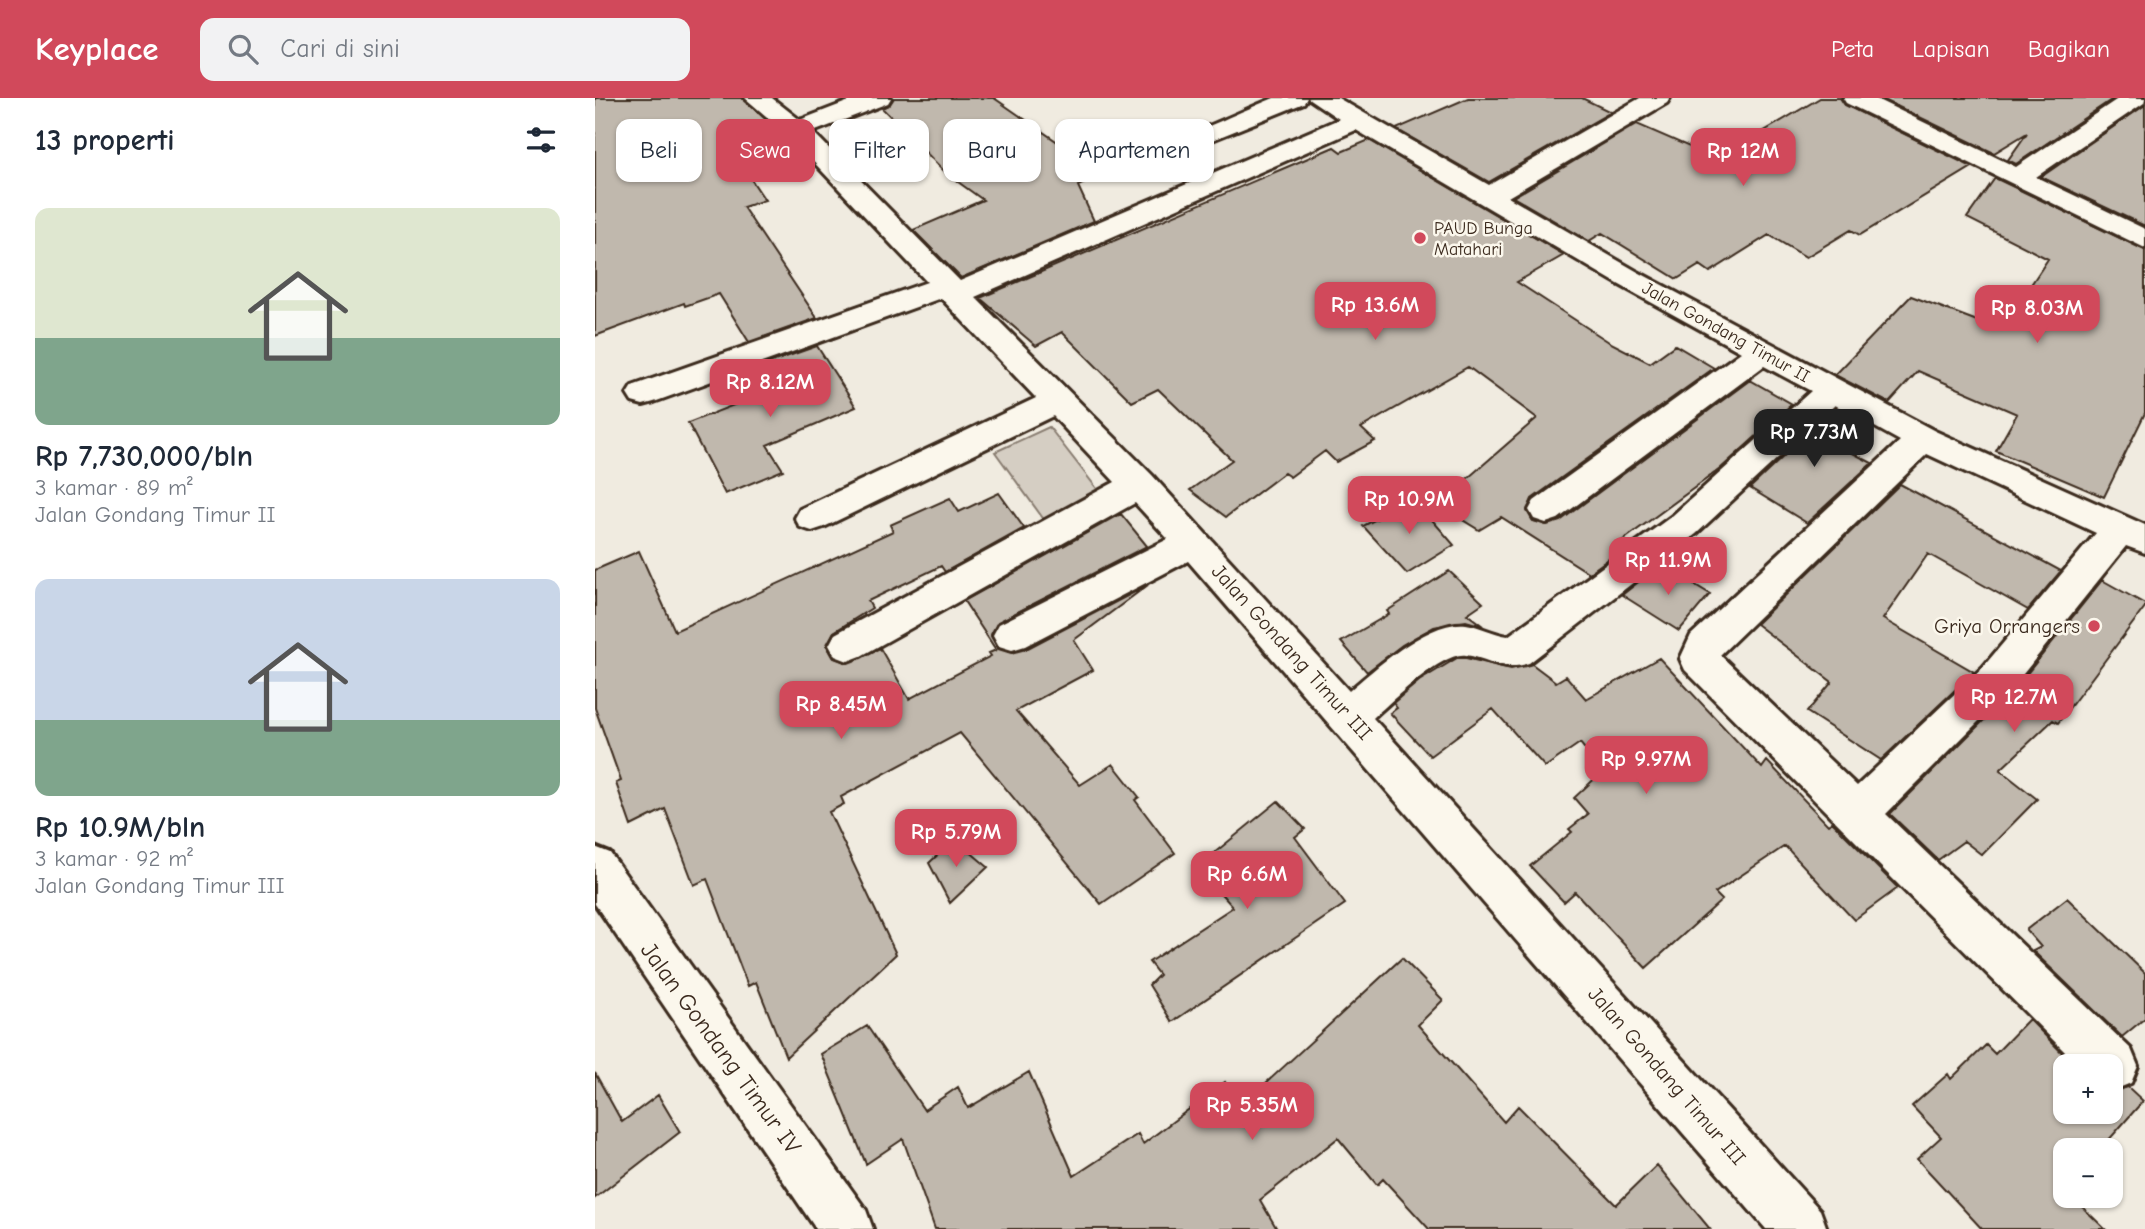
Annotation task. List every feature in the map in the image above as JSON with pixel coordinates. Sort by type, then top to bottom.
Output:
[{"type":"street","name":"Jalan Gondang Timur III","points":[[757,98],[783,119]]},
{"type":"street","points":[[815,123],[879,98]]},
{"type":"street","points":[[1214,132],[1295,98]]},
{"type":"street","name":"Jalan Gondang Timur II","points":[[1320,98],[1628,278],[1923,439],[2133,535]]},
{"type":"street","points":[[1490,196],[1658,98]]},
{"type":"street","points":[[1855,98],[2145,240]]},
{"type":"street","points":[[2017,178],[2135,98]]},
{"type":"street","points":[[643,394],[952,290],[1358,120]]},
{"type":"street","name":"Jalan Gondang Timur III","points":[[815,149],[1193,541],[1801,1229]]},
{"type":"street","points":[[1546,510],[1762,352]]},
{"type":"street","points":[[1349,715],[1441,642],[1462,639],[1499,653],[1514,652],[1684,525],[1832,390]]},
{"type":"street","points":[[812,518],[1059,400]]},
{"type":"street","points":[[1923,439],[1703,646],[1699,659],[2102,1054]]},
{"type":"street","points":[[848,645],[1043,540],[1140,484]]},
{"type":"street","points":[[1859,813],[1997,678],[2133,535]]},
{"type":"street","points":[[1012,635],[1193,541]]},
{"type":"street","name":"Jalan Gondang Timur IV","points":[[601,890],[839,1213],[847,1229]]},
{"type":"shaded area","points":[[1049,427],[1101,494],[1045,521],[995,452]]},
{"type":"building","points":[[595,98],[742,98],[765,119],[716,119],[716,182],[753,182],[765,200],[743,207],[817,318],[749,342],[719,294],[685,306],[684,303],[595,336]]},
{"type":"building","points":[[894,98],[994,98],[1024,119],[943,119],[943,170],[929,156],[929,119],[893,119],[882,108]]},
{"type":"building","points":[[1468,98],[1582,98],[1611,112],[1489,182],[1396,129]]},
{"type":"building","points":[[1820,98],[1840,98],[1845,105],[1972,167],[1860,235],[1851,230],[1806,257],[1769,235],[1710,272],[1700,265],[1677,279],[1602,233],[1589,241],[1513,197],[1637,124],[1717,159]]},
{"type":"building","points":[[1880,98],[2114,98],[2016,164],[2008,160],[2027,133],[1994,153]]},
{"type":"building","points":[[2145,105],[2145,226],[2041,177]]},
{"type":"building","points":[[1041,130],[1055,140],[1055,182],[1087,182],[1078,186],[1094,221],[961,278],[913,230],[983,200],[958,182],[1041,182]]},
{"type":"building","points":[[1369,140],[1564,255],[1517,282],[1609,342],[1650,363],[1675,345],[1714,368],[1532,499],[1527,511],[1533,521],[1547,525],[1560,521],[1750,380],[1792,404],[1720,469],[1622,541],[1628,545],[1589,573],[1501,517],[1479,530],[1430,500],[1468,478],[1537,418],[1468,367],[1361,428],[1375,441],[1336,462],[1325,451],[1290,477],[1284,473],[1226,517],[1190,490],[1232,460],[1158,389],[1132,402],[1062,332],[1036,346],[980,298],[1334,147],[1341,152]]},
{"type":"building","points":[[1995,178],[2145,250],[2145,413],[2104,497],[1996,451],[2017,414],[1918,371],[1889,403],[1835,375],[1911,296],[2001,330],[2048,259],[1967,218]]},
{"type":"building","points":[[817,346],[856,407],[767,445],[783,470],[725,494],[688,423],[777,388],[763,365]]},
{"type":"building","points":[[1835,408],[1857,420],[1843,448],[1872,463],[1807,523],[1750,488]]},
{"type":"building","points":[[1900,484],[2061,571],[2028,610],[1928,554],[1883,619],[1974,672],[1881,760],[1807,712],[1832,682],[1756,624]]},
{"type":"building","points":[[999,493],[1024,528],[945,572],[941,566],[868,601],[872,608],[834,632],[827,646],[834,658],[847,663],[880,648],[909,699],[991,656],[989,653],[996,650],[964,601],[1121,514],[1147,546],[998,622],[991,636],[998,649],[1011,653],[1026,649],[1148,585],[1074,640],[1093,670],[1016,711],[1080,785],[1113,764],[1139,797],[1135,800],[1175,853],[1101,904],[960,733],[841,797],[844,804],[829,812],[896,954],[786,1057],[756,982],[748,986],[707,879],[694,885],[665,809],[631,826],[616,783],[621,781],[595,708],[595,570],[639,551],[675,631],[893,531],[890,525],[950,498],[959,512]]},
{"type":"building","points":[[1414,499],[1454,545],[1407,574],[1363,526]]},
{"type":"building","points":[[1661,564],[1710,594],[1679,631],[1622,595]]},
{"type":"building","points":[[1449,571],[1483,603],[1467,614],[1483,626],[1466,621],[1434,627],[1402,645],[1367,672],[1341,642],[1389,614],[1387,611]]},
{"type":"building","points":[[2102,580],[2145,604],[2145,607],[2058,723],[2053,720],[2000,770],[2037,799],[1982,855],[1964,841],[1938,860],[1890,814],[2013,691]]},
{"type":"building","points":[[1457,658],[1511,669],[1532,664],[1556,682],[1566,676],[1586,699],[1659,658],[1762,768],[1767,761],[1828,825],[1832,822],[1898,888],[1854,920],[1785,846],[1715,893],[1722,900],[1646,968],[1575,892],[1564,902],[1530,866],[1572,832],[1569,829],[1588,814],[1574,798],[1603,771],[1580,743],[1545,767],[1493,709],[1430,756],[1390,713],[1397,708],[1393,703],[1419,681]]},
{"type":"building","points":[[1278,801],[1305,829],[1295,837],[1345,904],[1172,1022],[1149,985],[1159,975],[1149,962],[1233,907],[1197,867]]},
{"type":"building","points":[[955,839],[988,867],[950,903],[929,863]]},
{"type":"building","points":[[2067,898],[2145,973],[2145,1018],[2122,1037],[2033,951],[2041,947],[2026,930]]},
{"type":"building","points":[[1402,958],[1443,1000],[1418,1025],[1504,1122],[1518,1106],[1616,1205],[1657,1165],[1710,1229],[1429,1229],[1383,1179],[1377,1185],[1338,1138],[1260,1200],[1277,1229],[935,1229],[903,1139],[866,1164],[821,1054],[867,1026],[924,1110],[958,1087],[968,1108],[1029,1072],[1074,1176],[1138,1134],[1143,1144],[1225,1082],[1240,1107]]},
{"type":"building","points":[[2029,1019],[2063,1054],[2053,1054],[2053,1124],[2123,1124],[2111,1138],[2053,1138],[2053,1208],[2083,1208],[2105,1229],[1982,1229],[1917,1159],[1941,1137],[1912,1106],[1948,1074],[1951,1079],[1986,1045],[1995,1054]]},
{"type":"building","points":[[595,1073],[622,1122],[658,1095],[680,1132],[595,1198]]},
{"type":"building","points":[[2128,1087],[2143,1101],[2123,1124],[2123,1088]]},
{"type":"place","name":"PAUD Bunga Matahari","points":[[1420,238]]},
{"type":"place","name":"Griya Orrangers","points":[[2094,626]]}]
